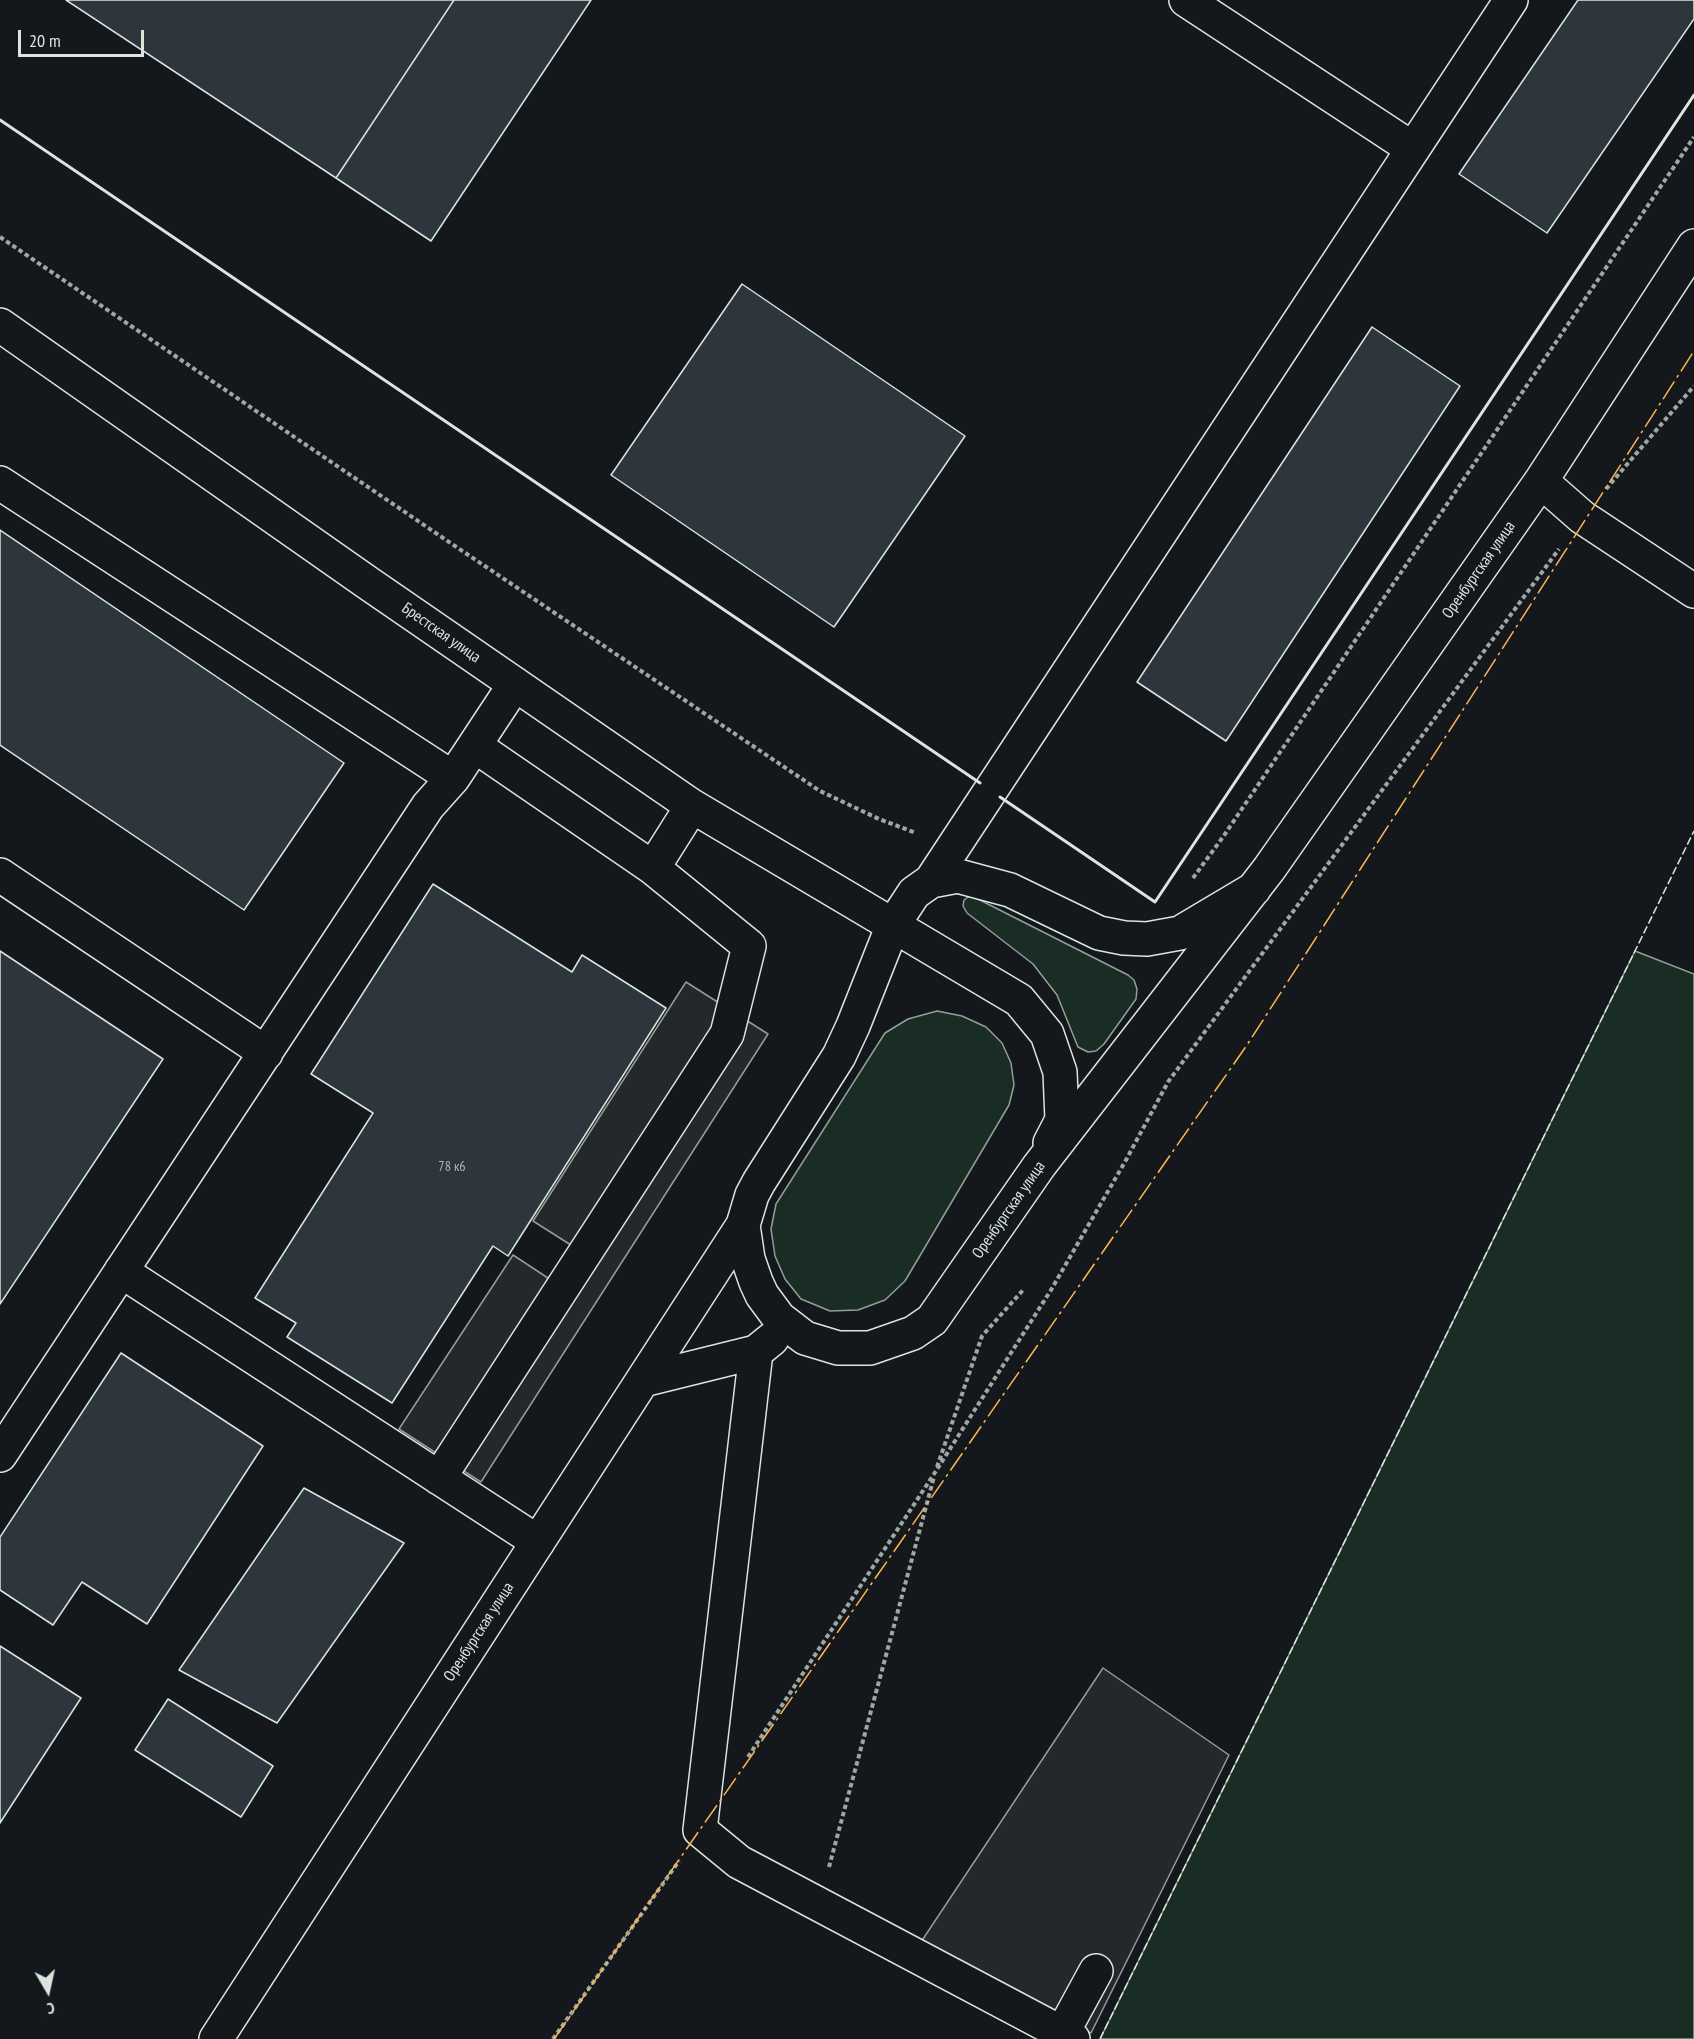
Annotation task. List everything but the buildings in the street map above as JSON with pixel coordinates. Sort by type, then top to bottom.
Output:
[{"type":"street","points":[[1186,0],[1413,148]]},
{"type":"street","points":[[931,881],[1511,0]]},
{"type":"street","name":"Оренбургская улица","points":[[743,1225],[746,1249],[756,1282],[770,1307],[797,1334],[816,1343],[848,1350],[870,1348],[913,1333],[932,1320],[1039,1166],[1254,889],[1541,481],[1694,246]]},
{"type":"street","name":"Брестская улица","points":[[0,325],[692,806],[1018,1000],[1047,1034],[1060,1072],[1062,1120],[1039,1166]]},
{"type":"street","points":[[1541,481],[1582,517],[1694,591]]},
{"type":"street","points":[[0,483],[453,778]]},
{"type":"street","points":[[0,1455],[428,806],[453,778],[515,684]]},
{"type":"street","points":[[439,1478],[727,1034],[749,946],[653,868],[475,746]]},
{"type":"street","points":[[653,868],[692,806]]},
{"type":"street","points":[[0,875],[266,1053]]},
{"type":"street","name":"Оренбургская улица","points":[[216,2039],[743,1225],[752,1195],[759,1182],[839,1056],[854,1026],[893,925],[914,893],[931,881],[958,876],[1010,890],[1099,933],[1124,938],[1147,939],[1180,933],[1254,889]]},
{"type":"street","points":[[121,1271],[538,1542]]},
{"type":"street","points":[[643,1380],[756,1352],[788,1326]]},
{"type":"street","points":[[756,1352],[700,1830],[739,1862],[1065,2037],[1096,1971]]},
{"type":"path","points":[[1188,885],[1223,837],[1694,137]]},
{"type":"path","points":[[0,237],[449,543],[820,791],[879,819],[954,847]]},
{"type":"path","points":[[934,1474],[1052,1290],[1168,1082],[1582,517],[1694,386]]},
{"type":"path","points":[[819,1905],[934,1474],[982,1336],[1023,1290]]},
{"type":"green space","points":[[974,897],[1134,980],[1137,989],[1136,999],[1104,1044],[1096,1051],[1088,1052],[1078,1047],[1057,995],[1033,964],[967,913],[963,906],[964,900]]},
{"type":"green space","points":[[1635,951],[1694,974],[1694,2039],[1100,2039]]},
{"type":"green space","points":[[937,1011],[962,1016],[986,1027],[1002,1043],[1011,1063],[1014,1085],[1009,1105],[905,1281],[885,1300],[858,1310],[830,1311],[801,1299],[785,1279],[775,1256],[771,1229],[776,1204],[885,1033],[908,1019]]},
{"type":"shaded area","points":[[686,982],[768,1034],[481,1482],[399,1429],[513,1255],[551,1280],[574,1247],[533,1221]]},
{"type":"shaded area","points":[[1103,1668],[1229,1755],[1091,2033],[919,1945]]},
{"type":"fence","points":[[1100,2039],[1694,831]]},
{"type":"wall","points":[[1000,797],[1155,902],[1694,95]]},
{"type":"wall","points":[[0,120],[980,783]]},
{"type":"power","points":[[554,2039],[1247,1045],[1694,351]]}]
